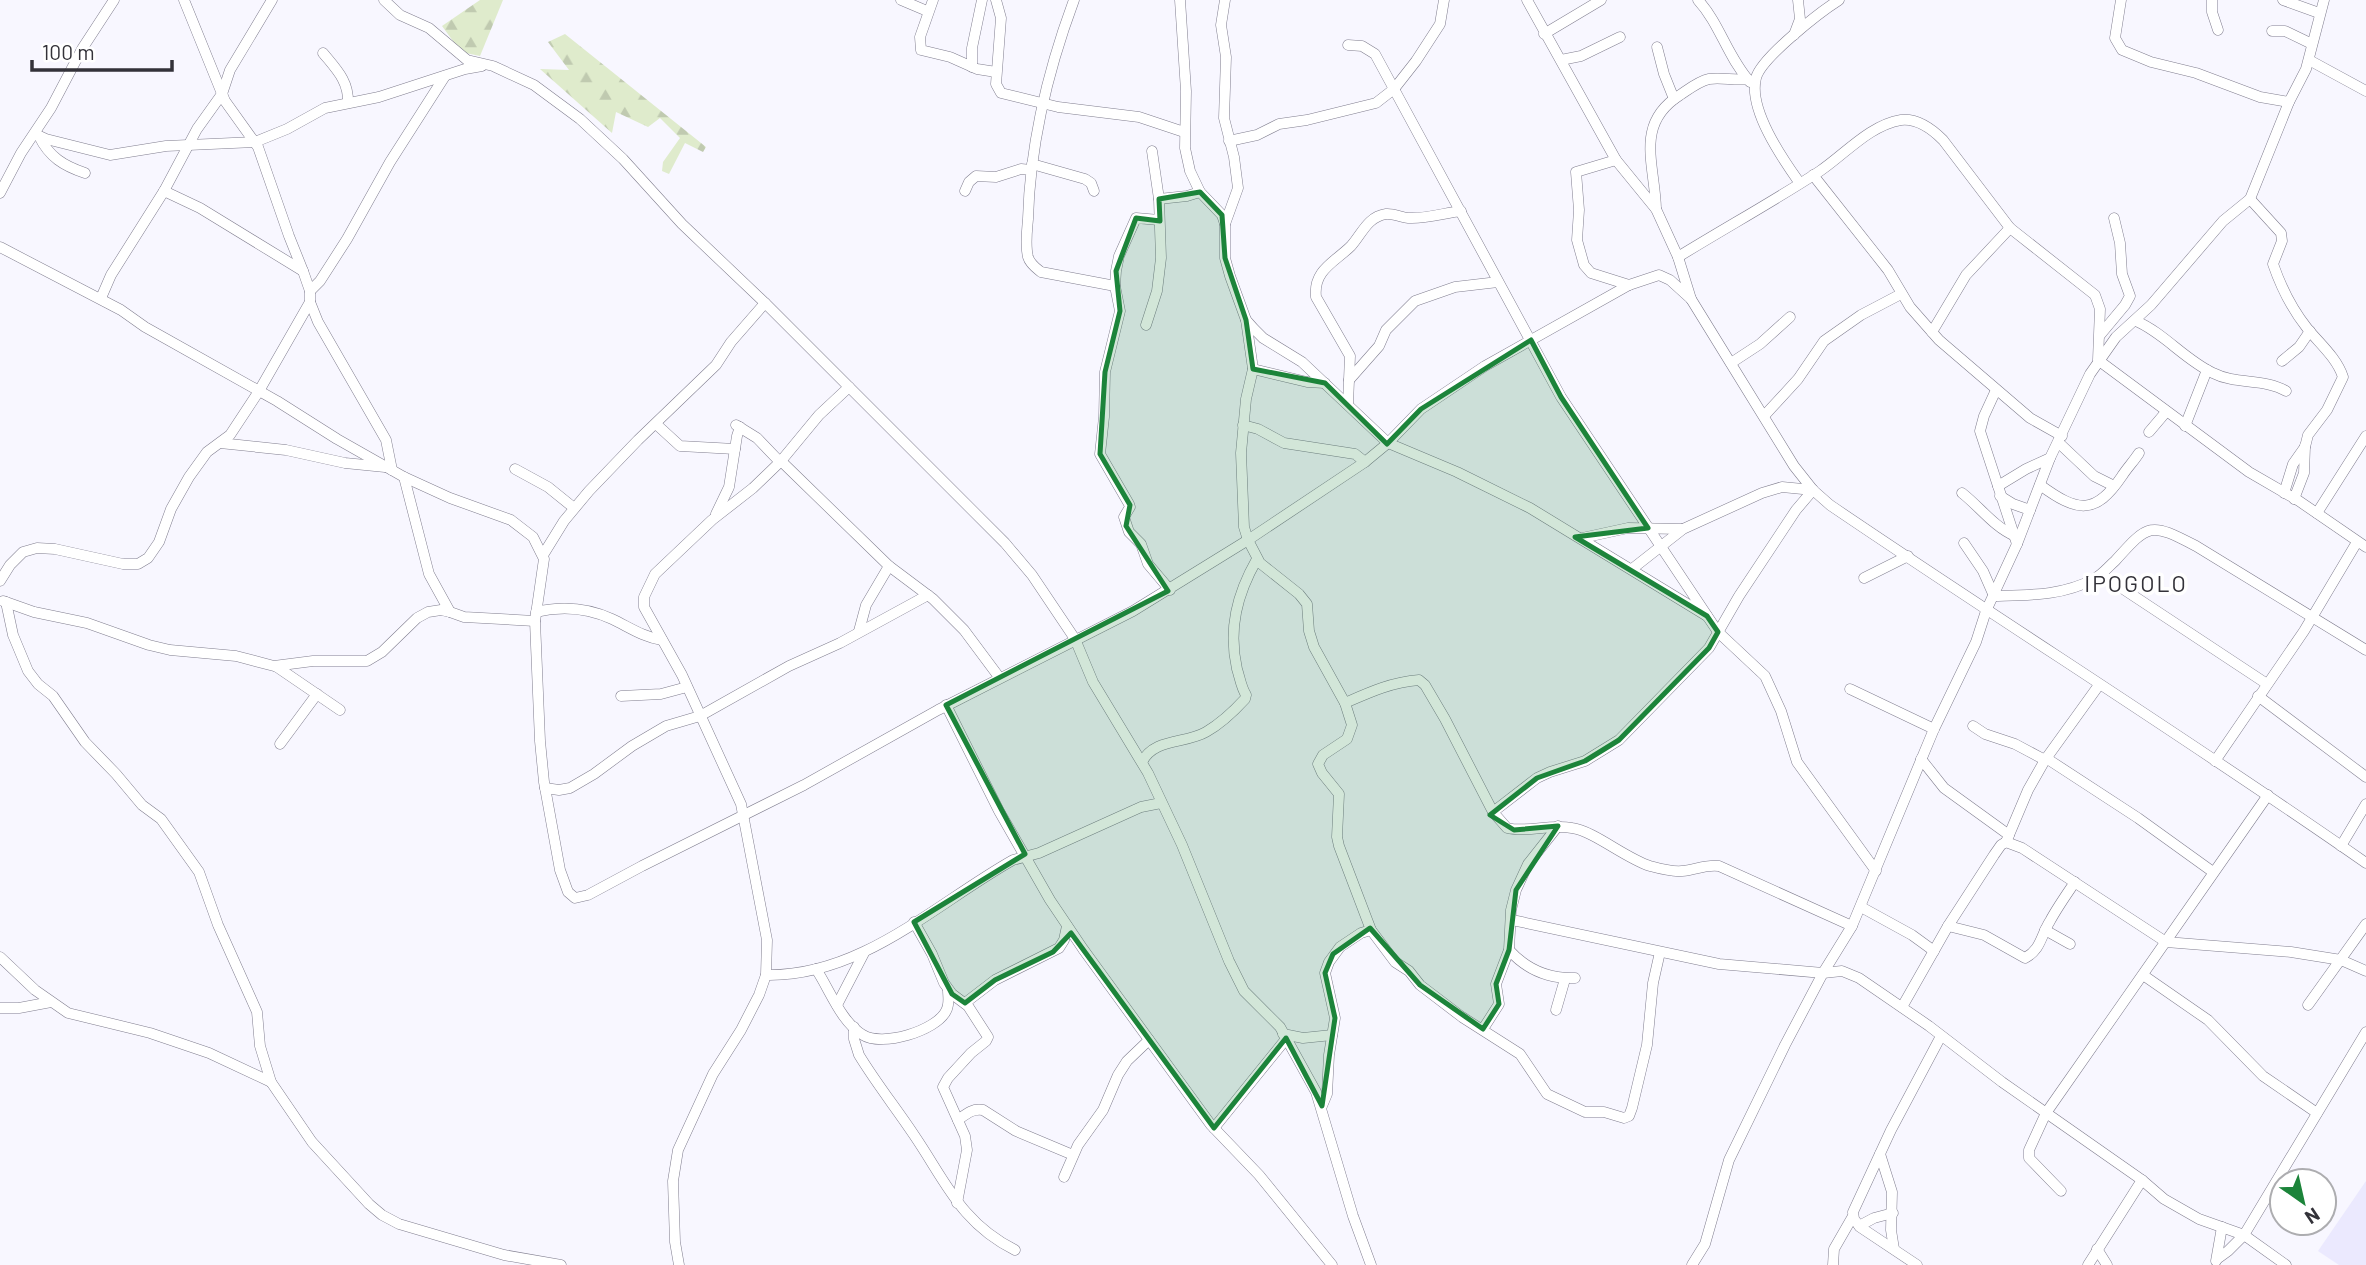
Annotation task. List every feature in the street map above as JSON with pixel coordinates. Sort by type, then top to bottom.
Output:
[{"type":"street","points":[[0,193],[22,153],[37,135],[82,49],[114,0]]},
{"type":"street","points":[[184,0],[222,94],[254,142],[303,271],[318,322],[386,440],[389,469]]},
{"type":"street","points":[[101,298],[111,275],[164,191],[208,112],[222,94],[230,70],[272,0]]},
{"type":"street","points":[[901,0],[928,11]]},
{"type":"street","points":[[933,0],[919,44],[921,50],[996,72]]},
{"type":"street","points":[[972,67],[972,48],[982,0]]},
{"type":"street","points":[[996,0],[1001,16],[996,84],[1002,93],[1058,107],[1139,117],[1185,132]]},
{"type":"street","points":[[1073,0],[1048,80],[1032,167],[1028,256],[1034,267],[1041,272],[1115,286]]},
{"type":"street","points":[[1180,0],[1186,91],[1185,132],[1190,170],[1200,192],[1222,215],[1226,224]]},
{"type":"street","points":[[1225,0],[1221,24],[1226,57],[1224,118],[1238,188],[1226,224],[1225,258],[1246,320],[1253,369],[1243,425],[1240,470],[1244,527],[1257,559],[1304,600],[1314,647],[1345,703],[1352,724],[1350,735],[1323,755],[1318,764],[1328,782],[1339,794],[1337,837],[1371,930],[1395,962],[1409,971],[1420,985],[1443,1004],[1520,1054],[1547,1094],[1585,1112],[1604,1112],[1624,1118],[1629,1116],[1647,1045],[1653,983],[1660,952]]},
{"type":"street","points":[[1229,141],[1257,135],[1279,124],[1369,106],[1394,89],[1413,67],[1440,24],[1444,0]]},
{"type":"street","points":[[1527,0],[1616,160],[1656,209],[1678,257],[1691,299],[1794,466],[1813,490],[1830,505],[1986,611],[2268,795],[2366,863]]},
{"type":"street","points":[[1544,34],[1601,0]]},
{"type":"street","points":[[1698,0],[1714,23],[1733,60],[1751,83],[1761,116],[1784,161],[1799,182]]},
{"type":"street","points":[[1794,36],[1800,19],[1798,0]]},
{"type":"street","points":[[1751,83],[1764,64],[1839,0]]},
{"type":"street","points":[[2121,0],[2115,38],[2122,50],[2260,97],[2289,102]]},
{"type":"street","points":[[2212,0],[2212,12],[2218,30]]},
{"type":"street","points":[[2283,0],[2319,13]]},
{"type":"street","points":[[1692,1265],[1704,1244],[1729,1160],[1785,1045],[1861,907],[1934,729],[1976,642],[1986,611],[2050,458],[2098,360],[2116,337],[2136,321],[2217,228],[2250,199],[2309,60],[2324,0]]},
{"type":"street","points":[[390,2],[400,15],[429,28],[467,60],[493,66],[534,85],[580,119],[623,159],[682,224],[1005,542],[1032,575],[1075,639],[1093,682],[1142,762],[1182,845],[1228,961],[1244,992],[1273,1020],[1285,1036],[1322,1106],[1342,1179],[1371,1265]]},
{"type":"street","points":[[2272,31],[2285,32],[2312,44]]},
{"type":"street","points":[[1561,60],[1581,56],[1620,37]]},
{"type":"street","points":[[1348,45],[1370,49],[1561,397],[1718,632],[1765,676],[1781,711],[1797,762],[1876,871]]},
{"type":"street","points":[[1657,47],[1674,99]]},
{"type":"street","points":[[323,53],[344,79],[348,90],[348,103]]},
{"type":"street","points":[[2309,60],[2365,88]]},
{"type":"street","points":[[37,135],[110,155],[159,147],[254,142],[287,129],[316,112],[379,97],[485,65]]},
{"type":"street","points":[[0,581],[10,565],[23,552],[37,548],[55,549],[123,564],[144,561],[155,551],[171,509],[189,477],[207,452],[230,435],[260,391],[310,297],[350,234],[390,162],[445,76]]},
{"type":"street","points":[[1656,209],[1649,150],[1656,119],[1674,99],[1704,81],[1712,79],[1751,83]]},
{"type":"street","points":[[1678,257],[1813,175],[1873,132],[1902,120],[1915,121],[1933,130],[1943,140],[2010,228],[2095,295],[2100,309],[2098,360]]},
{"type":"street","points":[[37,135],[55,159],[85,173]]},
{"type":"street","points":[[1146,325],[1160,271],[1159,199],[1152,151]]},
{"type":"street","points":[[1616,160],[1576,172],[1579,210],[1577,240],[1581,259],[1587,270],[1629,285]]},
{"type":"street","points":[[965,191],[976,176],[996,177],[1032,167],[1085,179],[1091,183],[1094,191]]},
{"type":"street","points":[[1813,175],[1888,270],[1917,317],[1996,390],[2060,440],[2094,476],[2114,486]]},
{"type":"street","points":[[164,191],[200,208],[303,271]]},
{"type":"street","points":[[1159,199],[1200,192]]},
{"type":"street","points":[[2250,199],[2281,233],[2282,241],[2274,259],[2274,266],[2288,300],[2340,368],[2343,377],[2327,410],[2308,435],[2304,473],[2294,499]]},
{"type":"street","points":[[1348,404],[1348,348],[1316,297],[1315,290],[1323,269],[1351,246],[1365,225],[1382,215],[1414,218],[1461,211]]},
{"type":"street","points":[[1159,220],[1136,218],[1119,256],[1115,286],[1120,311],[1103,383],[1101,459],[1129,504],[1124,517],[1126,526],[1141,544],[1148,564],[1170,590]]},
{"type":"street","points":[[2100,335],[2130,296],[2122,274],[2120,243],[2113,218]]},
{"type":"street","points":[[1932,332],[1966,275],[2010,228]]},
{"type":"street","points":[[0,247],[101,298],[145,327],[260,391],[389,469],[450,498],[511,520],[533,537],[544,559],[536,617],[540,741],[545,788],[560,870],[568,892],[575,898],[588,895],[812,781],[946,705],[1105,626],[1170,590],[1365,462],[1421,409],[1485,366],[1629,285],[1662,275],[1691,299]]},
{"type":"street","points":[[1349,380],[1379,346],[1386,330],[1415,301],[1455,287],[1498,282]]},
{"type":"street","points":[[1764,416],[1798,379],[1824,341],[1861,315],[1901,294]]},
{"type":"street","points":[[543,555],[574,509],[619,459],[716,365],[731,342],[765,303]]},
{"type":"street","points":[[1731,363],[1760,344],[1790,317]]},
{"type":"street","points":[[1246,320],[1263,338],[1302,362],[1388,443],[1502,494],[1582,538],[1707,616]]},
{"type":"street","points":[[2136,321],[2151,328],[2207,370],[2232,380],[2276,385],[2286,391]]},
{"type":"street","points":[[2282,361],[2299,347],[2310,331]]},
{"type":"street","points":[[2098,360],[2249,472],[2318,513],[2361,544],[2215,761]]},
{"type":"street","points":[[1253,369],[1307,382],[1325,383]]},
{"type":"street","points":[[2185,426],[2207,370]]},
{"type":"street","points":[[679,1265],[675,1242],[674,1181],[678,1150],[713,1074],[759,995],[766,975],[768,940],[744,816],[737,794],[687,687],[644,607],[655,574],[712,520],[753,488],[780,462],[807,426],[849,387]]},
{"type":"street","points":[[1996,390],[1980,432],[2016,540]]},
{"type":"street","points":[[2149,432],[2166,412]]},
{"type":"street","points":[[656,424],[680,446],[735,449]]},
{"type":"street","points":[[1243,425],[1258,429],[1284,443],[1355,454],[1365,462]]},
{"type":"street","points":[[712,520],[729,487],[738,426],[757,438],[889,566],[928,595],[964,630],[999,677]]},
{"type":"street","points":[[2318,513],[2366,436]]},
{"type":"street","points":[[220,443],[286,450],[360,466],[389,469]]},
{"type":"street","points":[[2284,493],[2293,464],[2305,446]]},
{"type":"street","points":[[2040,485],[2062,500],[2077,506],[2103,500],[2139,453]]},
{"type":"street","points":[[1999,491],[2025,469],[2050,458]]},
{"type":"street","points":[[514,469],[548,487],[574,509]]},
{"type":"street","points":[[404,477],[429,574],[450,612]]},
{"type":"street","points":[[1632,569],[1683,529],[1775,488],[1813,490]]},
{"type":"street","points":[[1493,812],[1549,772],[1586,761],[1619,740],[1709,648],[1739,596],[1796,510],[1813,490]]},
{"type":"street","points":[[1999,491],[2014,504],[2030,510]]},
{"type":"street","points":[[1962,494],[2016,540]]},
{"type":"street","points":[[1582,538],[1628,528],[1683,529]]},
{"type":"street","points":[[1994,596],[2046,595],[2068,590],[2102,575],[2143,532],[2155,528],[2167,531],[2366,650]]},
{"type":"street","points":[[1964,543],[1983,571],[1994,596]]},
{"type":"street","points":[[1864,578],[1908,556]]},
{"type":"street","points":[[1142,762],[1149,753],[1164,744],[1207,732],[1245,699],[1233,647],[1234,615],[1257,559]]},
{"type":"street","points":[[859,631],[866,605],[889,566]]},
{"type":"street","points":[[2102,575],[2267,684]]},
{"type":"street","points":[[545,788],[569,788],[666,726],[700,716],[780,671],[840,643],[928,595]]},
{"type":"street","points":[[3,601],[34,612],[87,623],[149,645],[170,650],[224,654],[274,666],[340,710]]},
{"type":"street","points":[[3,601],[28,671],[38,684],[53,696],[85,742],[142,805],[161,819],[199,872],[218,925],[257,1012],[260,1046],[271,1082],[312,1142],[369,1204],[399,1224],[504,1255],[561,1265]]},
{"type":"street","points":[[274,666],[313,661],[368,661],[383,652],[417,618],[428,612],[441,610],[471,618],[536,617],[557,609],[588,610],[611,618],[640,634],[662,640]]},
{"type":"street","points":[[1345,703],[1378,688],[1419,680],[1445,719],[1501,824],[1514,830],[1558,826],[1578,829],[1620,853],[1647,865],[1669,870],[1689,870],[1710,864],[1719,866],[1852,926]]},
{"type":"street","points":[[1902,1007],[1948,926],[1994,855],[2008,839],[2028,790],[2045,759],[2099,684]]},
{"type":"street","points":[[621,696],[661,694],[687,687]]},
{"type":"street","points":[[1850,689],[1934,729]]},
{"type":"street","points":[[280,744],[317,694]]},
{"type":"street","points":[[2258,696],[2366,777]]},
{"type":"street","points":[[946,705],[999,811],[1067,926],[1214,1128],[1259,1175],[1332,1265]]},
{"type":"street","points":[[1973,726],[1985,734],[2015,744],[2045,759],[2138,818],[2213,872]]},
{"type":"street","points":[[1921,760],[1944,788],[2008,839],[2165,942],[2291,952],[2341,960],[2366,971]]},
{"type":"street","points":[[2061,1191],[2029,1158],[2029,1150],[2046,1113],[2268,795]]},
{"type":"street","points":[[766,975],[816,970],[864,953],[1013,860],[1076,837],[1129,812],[1161,803]]},
{"type":"street","points":[[2341,846],[2366,804]]},
{"type":"street","points":[[1483,1029],[1499,1004],[1496,984],[1508,950],[1513,899],[1522,876],[1541,846],[1558,826]]},
{"type":"street","points":[[1948,926],[1984,935],[2023,958],[2035,950],[2074,882]]},
{"type":"street","points":[[1861,907],[1934,951]]},
{"type":"street","points":[[1512,920],[1738,966],[1823,973],[1842,971],[1859,978],[2143,1180],[2164,1199],[2199,1219],[2244,1235],[2286,1265]]},
{"type":"street","points":[[816,970],[837,1005],[863,1035],[880,1040],[924,1029],[944,1015],[949,1002],[948,990],[915,922]]},
{"type":"street","points":[[2308,1005],[2366,924]]},
{"type":"street","points":[[965,1003],[995,980],[1059,948],[1067,926]]},
{"type":"street","points":[[1322,1106],[1327,1094],[1335,1014],[1325,973],[1329,962],[1347,941],[1371,930]]},
{"type":"street","points":[[2045,930],[2070,944]]},
{"type":"street","points":[[1508,950],[1539,973],[1570,979],[1556,1010]]},
{"type":"street","points":[[837,1005],[864,953]]},
{"type":"street","points":[[0,957],[51,1002],[68,1013],[129,1026],[208,1054],[271,1082]]},
{"type":"street","points":[[2143,975],[2222,1031],[2263,1076],[2317,1113]]},
{"type":"street","points":[[948,990],[965,1003],[988,1039],[948,1078],[943,1087],[965,1136],[967,1150],[957,1203]]},
{"type":"street","points":[[0,1008],[19,1008],[51,1002]]},
{"type":"street","points":[[854,1027],[854,1039],[859,1055],[957,1203],[998,1241],[1015,1250]]},
{"type":"street","points":[[2216,1262],[2244,1235],[2366,1032]]},
{"type":"street","points":[[1285,1036],[1303,1038],[1332,1035]]},
{"type":"street","points":[[1214,1128],[1285,1036]]},
{"type":"street","points":[[1833,1265],[1834,1250],[1941,1036]]},
{"type":"street","points":[[1064,1177],[1073,1155],[1103,1110],[1126,1061],[1149,1041]]},
{"type":"street","points":[[958,1120],[978,1109],[983,1110],[1016,1131],[1073,1155]]},
{"type":"street","points":[[1880,1154],[1892,1192],[1891,1230],[1894,1249]]},
{"type":"street","points":[[2088,1265],[2143,1180]]},
{"type":"street","points":[[1859,1226],[1874,1218],[1893,1213]]},
{"type":"street","points":[[1853,1216],[1859,1226],[1917,1265]]},
{"type":"street","points":[[2216,1262],[2222,1227]]},
{"type":"street","points":[[2097,1250],[2107,1265]]},
{"type":"highlighted area","points":[[1200,192],[1222,215],[1225,258],[1246,320],[1253,369],[1325,383],[1387,444],[1421,409],[1531,340],[1561,397],[1648,528],[1575,537],[1707,616],[1718,632],[1709,648],[1619,740],[1585,761],[1537,778],[1490,815],[1514,830],[1558,826],[1516,890],[1509,950],[1496,984],[1499,1004],[1483,1029],[1420,985],[1370,928],[1333,954],[1325,973],[1335,1018],[1322,1106],[1286,1038],[1214,1128],[1071,933],[1053,952],[995,980],[965,1003],[952,994],[914,922],[1025,854],[946,705],[1168,591],[1126,526],[1130,505],[1100,454],[1105,372],[1120,311],[1116,271],[1136,218],[1160,221],[1159,199]]},
{"type":"shaded area","points":[[2366,1181],[2366,1265],[2339,1265],[2318,1251],[2328,1237],[2338,1237],[2338,1222]]},
{"type":"green space","points":[[480,0],[503,0],[480,56],[461,52],[442,26]]},
{"type":"green space","points":[[565,34],[706,147],[703,152],[685,143],[669,174],[662,171],[663,162],[680,138],[660,118],[648,127],[616,112],[612,133],[540,69],[569,70],[548,42]]},
{"type":"district","name":"IPOGOLO","points":[[2136,584]]}]
